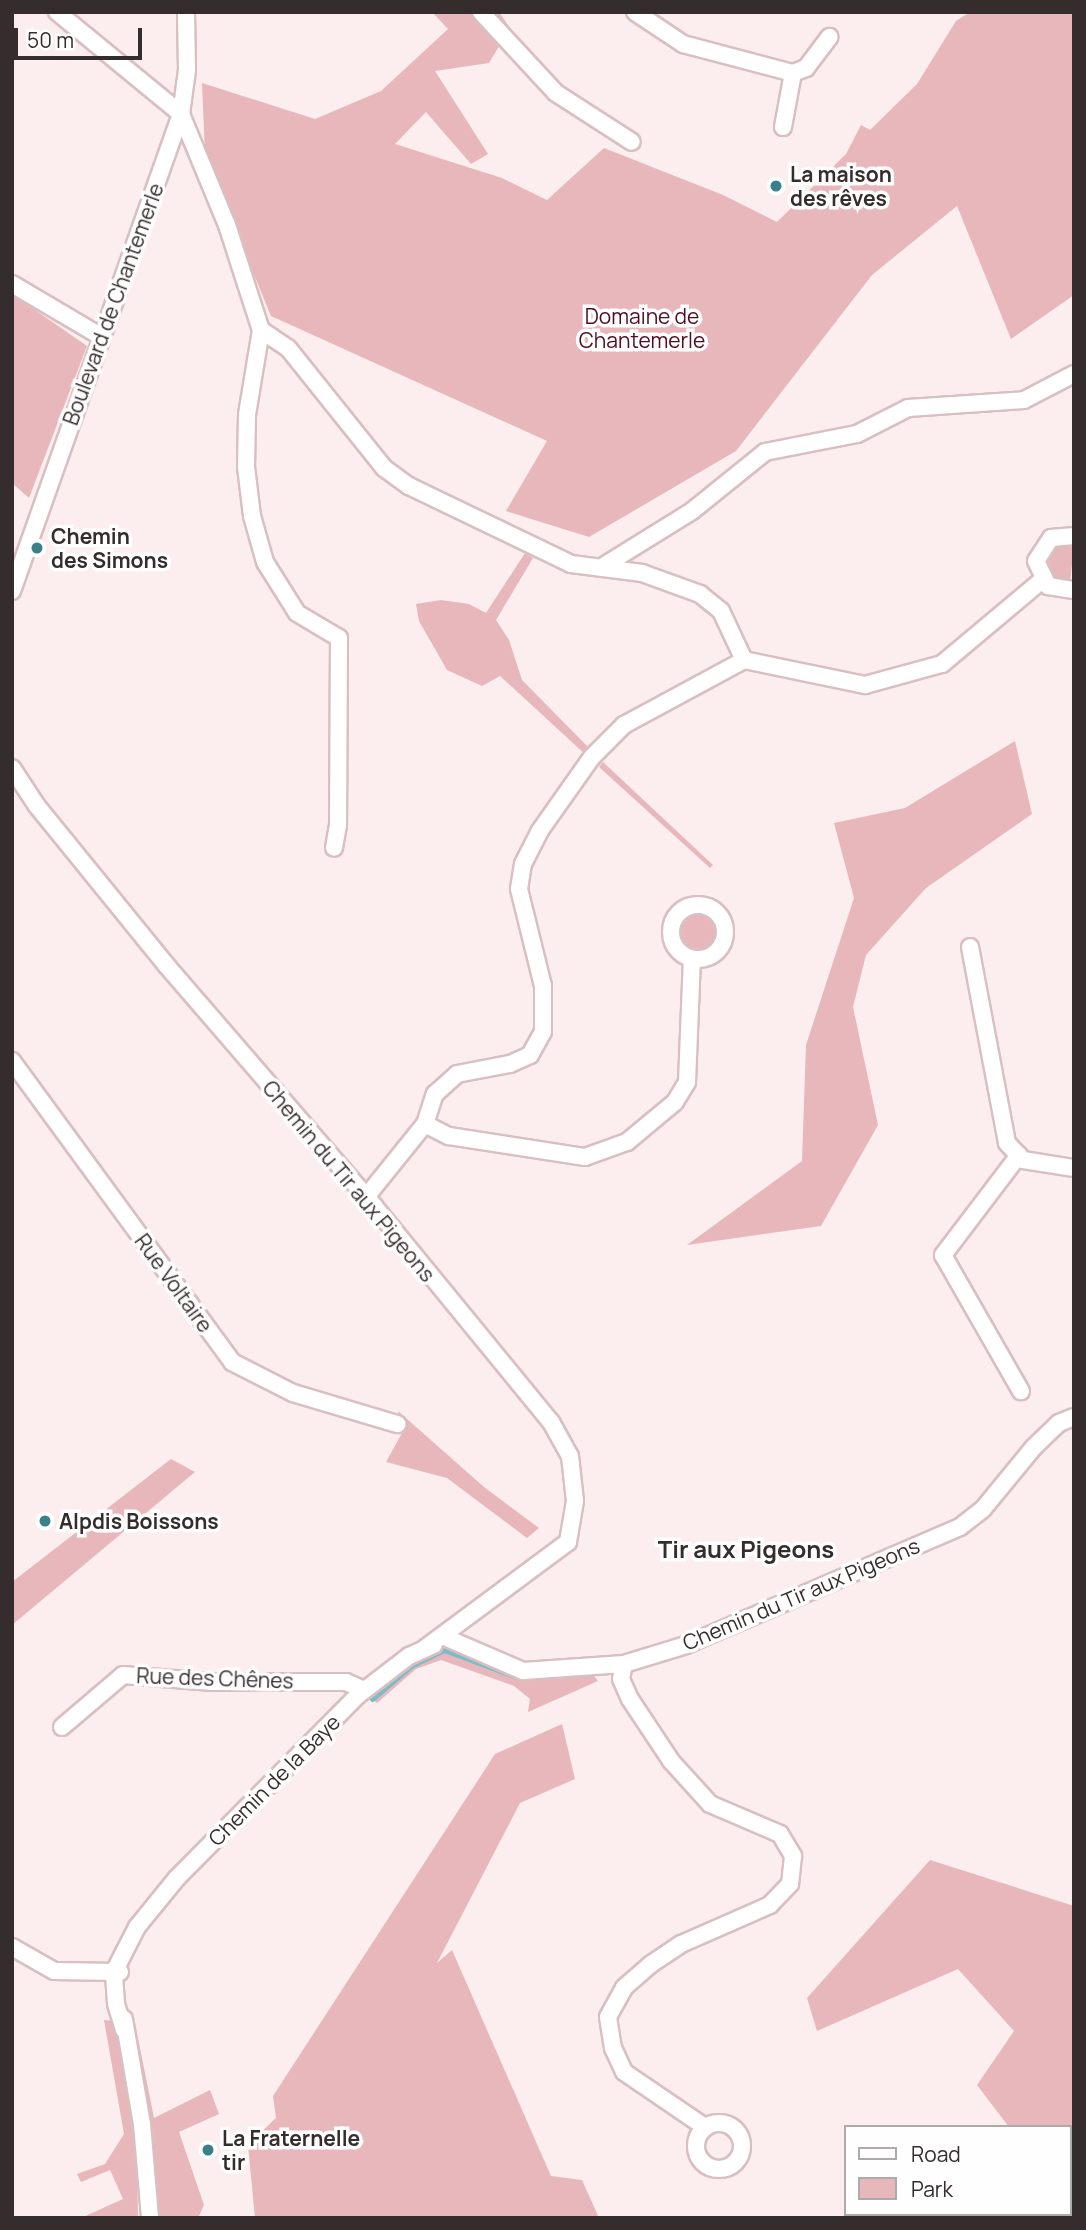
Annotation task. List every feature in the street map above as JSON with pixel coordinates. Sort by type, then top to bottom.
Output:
[{"type":"street","points":[[57,12],[181,114],[227,225],[261,331],[247,415],[246,467],[252,516],[265,562],[297,613],[339,638],[338,825],[334,848]]},
{"type":"street","name":"Boulevard de Chantemerle","points":[[12,591],[181,114],[187,70],[186,12]]},
{"type":"street","points":[[481,12],[556,93],[632,142]]},
{"type":"street","points":[[635,12],[683,44],[793,73],[806,68],[829,37]]},
{"type":"street","points":[[783,127],[793,73]]},
{"type":"street","points":[[12,284],[102,337]]},
{"type":"street","points":[[261,331],[288,348],[384,468],[409,486],[571,564],[605,565],[700,594],[721,611],[744,660]]},
{"type":"street","points":[[605,565],[692,511],[765,452],[857,434],[908,408],[1024,400],[1074,374]]},
{"type":"street","points":[[1074,536],[1060,534],[1043,544],[1036,561],[1042,580],[1057,590],[1074,590]]},
{"type":"street","points":[[362,1192],[380,1176],[425,1124],[435,1094],[457,1074],[510,1065],[530,1055],[543,1032],[543,986],[519,889],[523,863],[539,832],[592,757],[624,725],[744,660],[865,685],[942,664],[1042,580]]},
{"type":"street","name":"Chemin du Tir aux Pigeons","points":[[12,768],[37,806],[167,966],[362,1192],[551,1422],[570,1456],[575,1501],[568,1542],[453,1632],[486,1655],[523,1671],[624,1664],[686,1645],[960,1527],[983,1509],[1034,1447],[1074,1416]]},
{"type":"street","points":[[970,947],[1007,1143],[1023,1160],[1074,1168]]},
{"type":"street","points":[[425,1124],[449,1136],[585,1157],[627,1142],[675,1102],[687,1082],[692,959]]},
{"type":"street","name":"Rue Voltaire","points":[[12,1061],[232,1362],[293,1393],[397,1424]]},
{"type":"street","points":[[1018,1155],[943,1255],[1021,1391]]},
{"type":"street","name":"Chemin de la Baye","points":[[117,1977],[136,1927],[177,1878],[361,1693],[453,1632]]},
{"type":"street","points":[[624,1664],[621,1679],[630,1699],[671,1761],[710,1804],[780,1834],[793,1856],[790,1884],[771,1905],[681,1944],[650,1965],[624,1988],[608,2017],[613,2048],[624,2072],[705,2127]]},
{"type":"street","name":"Rue des Chênes","points":[[62,1727],[123,1675],[214,1682],[346,1682],[361,1693]]},
{"type":"street","points":[[12,1947],[35,1962],[71,1974],[117,1977],[142,2124],[151,2216]]},
{"type":"green space","name":"Domaine de Chantemerle","points":[[432,12],[499,12],[510,28],[489,63],[435,71],[488,154],[471,164],[426,112],[395,144],[502,178],[547,200],[604,148],[723,195],[777,222],[846,154],[861,125],[870,130],[917,84],[956,21],[970,12],[1074,12],[1074,295],[1011,339],[957,206],[872,275],[736,451],[589,537],[506,511],[547,441],[271,316],[205,155],[202,83],[315,119],[381,91],[448,29]]},
{"type":"green space","points":[[12,294],[87,346],[29,498],[12,483]]},
{"type":"green space","points":[[1062,545],[1074,547],[1070,582],[1052,579],[1045,568],[1051,550]]},
{"type":"green space","points":[[525,553],[533,558],[496,620],[509,640],[522,680],[591,750],[586,755],[500,676],[482,686],[447,670],[419,621],[416,604],[441,600],[469,604],[486,613]]},
{"type":"green space","points":[[1015,741],[1032,814],[926,888],[866,955],[853,1007],[878,1125],[821,1226],[687,1245],[802,1161],[806,1045],[854,898],[834,823],[905,808]]},
{"type":"green space","points":[[603,762],[713,865],[710,868],[599,767]]},
{"type":"green space","points":[[699,911],[713,916],[718,930],[713,944],[699,949],[685,944],[680,930],[685,916]]},
{"type":"green space","points":[[398,1411],[484,1487],[539,1528],[527,1538],[447,1478],[386,1462],[402,1433]]},
{"type":"green space","points":[[171,1459],[195,1472],[12,1625],[12,1582]]},
{"type":"green space","points":[[444,1650],[517,1677],[591,1672],[598,1681],[528,1712],[530,1699],[514,1686],[441,1660],[416,1669],[377,1703],[372,1699],[411,1666]]},
{"type":"green space","points":[[562,1724],[575,1779],[520,1803],[437,1963],[452,1950],[551,2176],[582,2180],[599,2218],[255,2218],[248,2145],[276,2118],[273,2096],[495,1754]]},
{"type":"green space","points":[[930,1860],[1074,1906],[1074,2212],[1072,2125],[1007,2125],[977,2085],[1014,2031],[958,1969],[817,2031],[807,1998]]},
{"type":"green space","points":[[104,2020],[135,2023],[154,2118],[210,2090],[219,2114],[179,2132],[204,2205],[198,2218],[159,2218],[137,2166],[138,2218],[81,2218],[123,2199],[110,2170],[81,2182],[77,2174],[105,2164],[124,2134]]},
{"type":"waterway","points":[[372,1699],[411,1666],[444,1650],[517,1677]]},
{"type":"place","name":"La maison des rêves","points":[[776,186]]},
{"type":"place","name":"Chemin des Simons","points":[[37,548]]},
{"type":"place","name":"Alpdis Boissons","points":[[45,1521]]},
{"type":"place","name":"La Fraternelle tir","points":[[208,2150]]},
{"type":"district","name":"Tir aux Pigeons","points":[[746,1549]]}]
